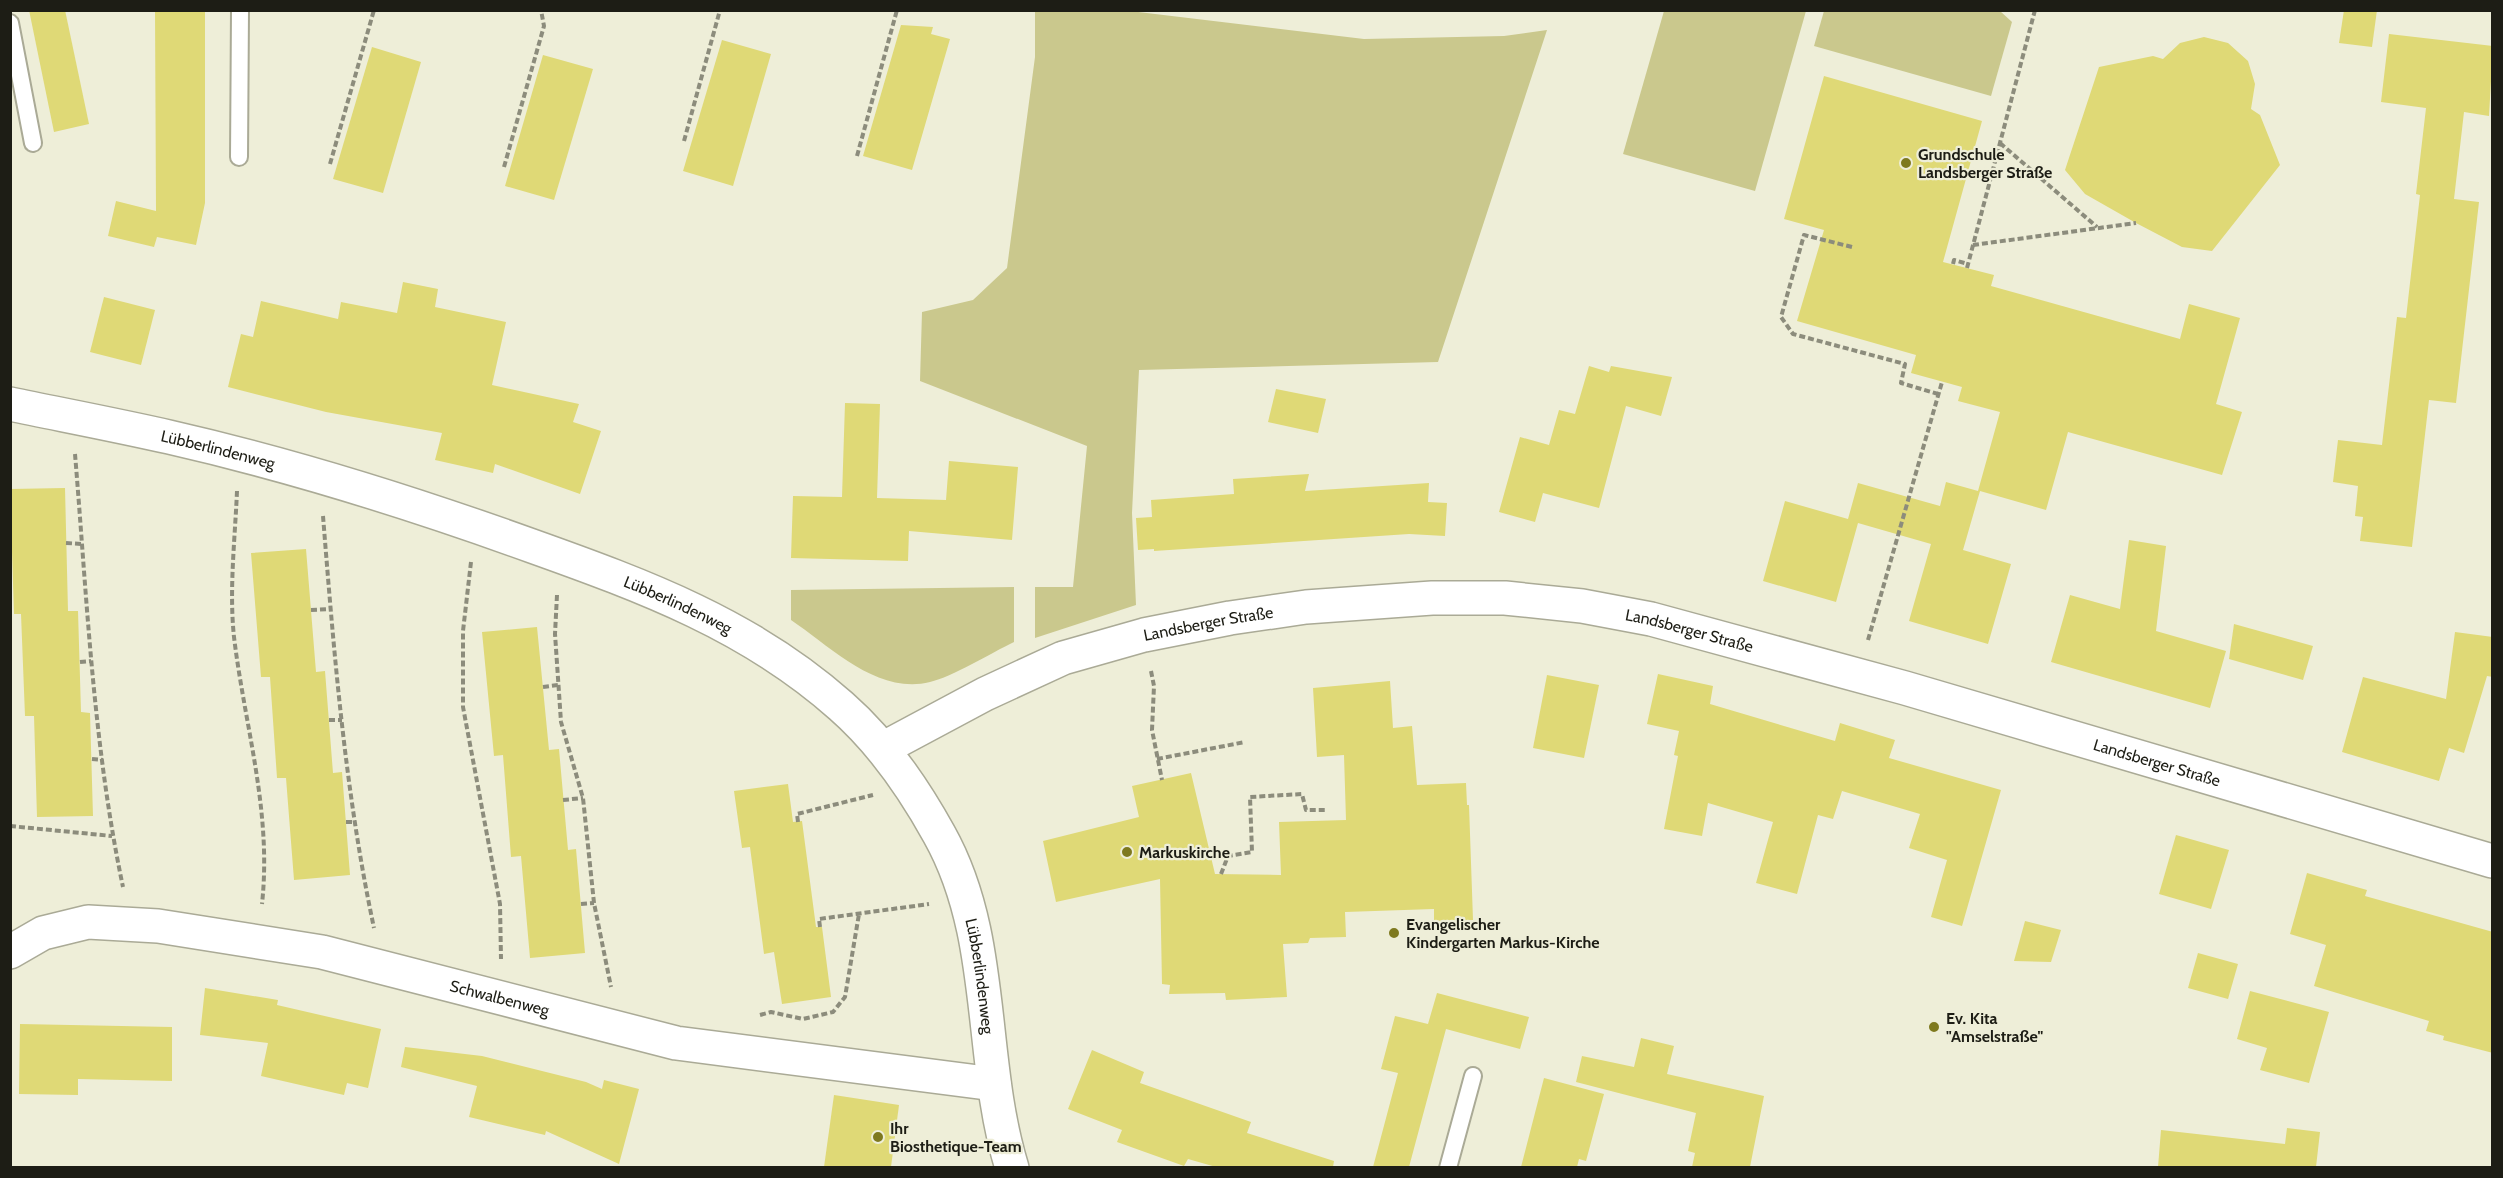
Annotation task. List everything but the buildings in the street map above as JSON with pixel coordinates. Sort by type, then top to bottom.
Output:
[{"type":"street","name":"Lübberlindenweg","points":[[10,404],[169,437],[319,476],[476,526],[652,589],[702,613],[765,649],[840,705],[884,748],[940,836],[966,899],[984,980],[994,1084],[1003,1137],[1012,1167]]},
{"type":"street","name":"Landsberger Straße","points":[[884,748],[985,694],[1063,658],[1144,635],[1230,618],[1306,607],[1432,598],[1505,598],[1582,606],[1651,619],[1857,675],[2493,861]]},
{"type":"street","name":"Schwalbenweg","points":[[10,952],[43,933],[88,922],[131,924],[322,952],[676,1043],[994,1084]]},
{"type":"lane","points":[[239,157],[240,10]]},
{"type":"lane","points":[[10,23],[33,143]]},
{"type":"lane","points":[[1448,1167],[1473,1076]]},
{"type":"path","points":[[330,164],[374,10]]},
{"type":"path","points":[[504,166],[544,26],[541,10]]},
{"type":"path","points":[[684,141],[720,10]]},
{"type":"path","points":[[857,156],[897,10]]},
{"type":"path","points":[[1953,264],[1954,260],[1967,266],[2035,10]]},
{"type":"path","points":[[2000,143],[2098,227]]},
{"type":"path","points":[[1973,245],[2136,223]]},
{"type":"path","points":[[1852,247],[1804,235],[1781,317],[1793,334],[1905,364],[1901,383],[1938,393]]},
{"type":"path","points":[[1857,675],[1942,382]]},
{"type":"path","points":[[72,417],[91,661],[112,836],[131,924]]},
{"type":"path","points":[[239,454],[234,557],[234,636],[264,816],[265,877],[258,942]]},
{"type":"path","points":[[319,476],[342,720],[365,888],[382,968]]},
{"type":"path","points":[[476,526],[463,631],[464,707],[500,904],[501,960],[494,997]]},
{"type":"path","points":[[66,543],[82,544]]},
{"type":"path","points":[[560,556],[555,634],[561,722],[583,798],[594,903],[612,989],[613,1027]]},
{"type":"path","points":[[311,610],[331,609]]},
{"type":"path","points":[[1144,635],[1154,686],[1152,730],[1162,780]]},
{"type":"path","points":[[80,662],[91,661]]},
{"type":"path","points":[[543,687],[558,685]]},
{"type":"path","points":[[329,720],[342,720]]},
{"type":"path","points":[[1157,759],[1245,742]]},
{"type":"path","points":[[92,759],[103,760]]},
{"type":"path","points":[[798,822],[797,814],[908,786]]},
{"type":"path","points":[[1221,874],[1227,856],[1252,852],[1250,797],[1302,794],[1306,810],[1326,810]]},
{"type":"path","points":[[563,800],[583,798]]},
{"type":"path","points":[[346,822],[356,822]]},
{"type":"path","points":[[10,826],[112,836]]},
{"type":"path","points":[[820,927],[819,919],[966,899]]},
{"type":"path","points":[[581,904],[594,903]]},
{"type":"path","points":[[751,1053],[754,1027],[761,1014],[771,1012],[803,1019],[832,1012],[845,997],[858,914]]},
{"type":"shaded area","points":[[1035,11],[1130,11],[1364,39],[1504,36],[1547,30],[1438,362],[1139,370],[1132,513],[1136,605],[1035,638],[1035,587],[1073,587],[1087,446],[920,381],[922,312],[973,300],[1007,268],[1035,57]]},
{"type":"shaded area","points":[[1664,11],[1806,11],[1755,191],[1623,154]]},
{"type":"shaded area","points":[[1824,11],[2000,11],[2012,22],[1991,96],[1814,46]]},
{"type":"shaded area","points":[[1014,587],[1014,642],[960,670],[930,682],[910,684],[892,682],[873,675],[839,655],[791,620],[791,590]]},
{"type":"place","name":"Grundschule Landsberger Straße","points":[[1906,163]]},
{"type":"place","name":"Markuskirche","points":[[1127,852]]},
{"type":"place","name":"Evangelischer Kindergarten Markus-Kirche","points":[[1394,933]]},
{"type":"place","name":"Ev. Kita \"Amselstraße\"","points":[[1934,1027]]},
{"type":"place","name":"Ihr Biosthetique-Team","points":[[878,1137]]}]
